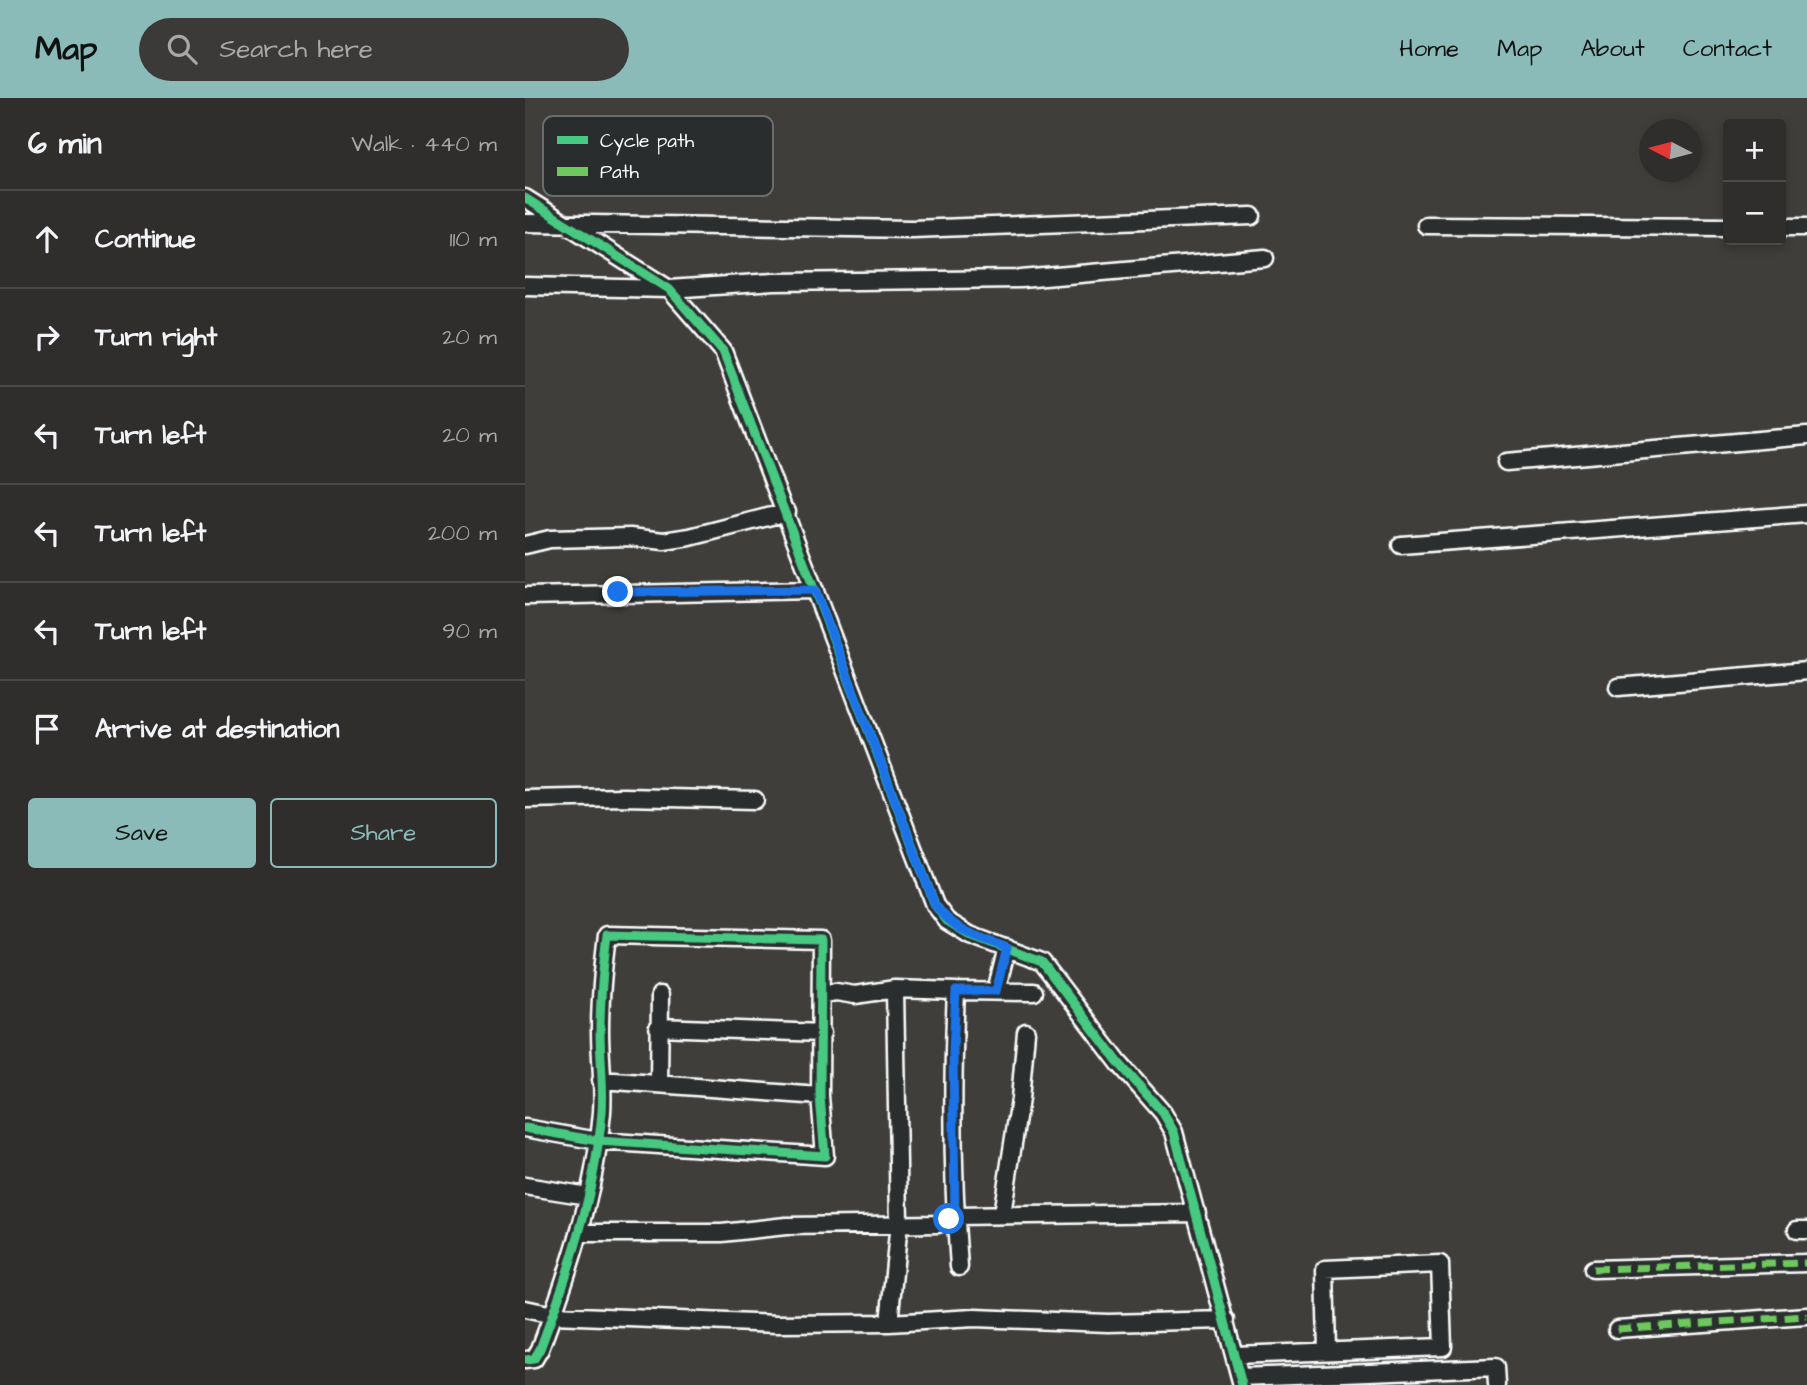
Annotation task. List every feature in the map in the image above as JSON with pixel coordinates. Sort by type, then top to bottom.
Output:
[{"type":"street","points":[[525,198],[669,289],[723,351],[787,512],[935,905],[947,921],[970,936],[1042,962],[1119,1063],[1163,1112],[1174,1132],[1241,1381],[1496,1367],[1497,1385]]},
{"type":"street","points":[[525,223],[912,229],[1252,216]]},
{"type":"street","points":[[1426,225],[1723,227]]},
{"type":"street","points":[[1786,227],[1807,227]]},
{"type":"street","points":[[525,286],[669,289],[774,282],[1021,279],[1265,258]]},
{"type":"street","points":[[1506,462],[1807,436]]},
{"type":"street","points":[[525,545],[550,538],[630,537],[664,541],[787,512]]},
{"type":"street","points":[[1401,545],[1807,514]]},
{"type":"street","points":[[525,596],[815,590]]},
{"type":"street","points":[[1618,687],[1807,671]]},
{"type":"street","points":[[525,799],[624,797],[755,800]]},
{"type":"street","points":[[525,1128],[598,1140],[825,1156],[820,1096],[823,994],[821,940],[607,935],[601,988],[603,1110],[598,1140],[588,1196],[580,1233],[553,1315],[534,1359],[525,1360]]},
{"type":"street","points":[[996,991],[1007,948]]},
{"type":"street","points":[[823,994],[836,992],[855,995],[895,989],[1034,992]]},
{"type":"street","points":[[889,1324],[899,1223],[895,989]]},
{"type":"street","points":[[956,991],[953,1051],[955,1216],[959,1267]]},
{"type":"street","points":[[659,1084],[660,995]]},
{"type":"street","points":[[658,1027],[822,1033]]},
{"type":"street","points":[[1002,1214],[1020,1099],[1026,1032]]},
{"type":"street","points":[[601,1080],[820,1096]]},
{"type":"street","points":[[525,1186],[588,1196]]},
{"type":"street","points":[[580,1233],[722,1233],[786,1226],[938,1224],[955,1216],[1002,1214],[1197,1213]]},
{"type":"street","points":[[1593,1269],[1807,1263]]},
{"type":"street","points":[[1235,1355],[1443,1347],[1440,1264],[1325,1269],[1327,1351]]},
{"type":"street","points":[[525,1309],[553,1315],[777,1324],[889,1324],[975,1318],[1108,1323],[1226,1320]]},
{"type":"street","points":[[1617,1329],[1807,1317]]},
{"type":"marked path","points":[[1593,1269],[1807,1263]]},
{"type":"marked path","points":[[1617,1329],[1807,1316]]},
{"type":"cycle path","points":[[525,198],[669,289],[723,351],[935,905],[947,921],[970,935],[1042,962],[1119,1063],[1163,1113],[1174,1132],[1242,1385]]},
{"type":"cycle path","points":[[525,1128],[598,1141],[825,1156],[820,1096],[821,940],[607,935],[600,1019],[603,1092],[602,1112],[599,1143],[571,1262],[540,1349],[534,1359],[525,1360]]},
{"type":"route","points":[[618,592],[815,590],[935,905],[947,921],[970,936],[1007,948],[996,991],[956,991],[953,1051],[955,1216],[949,1219]]}]
